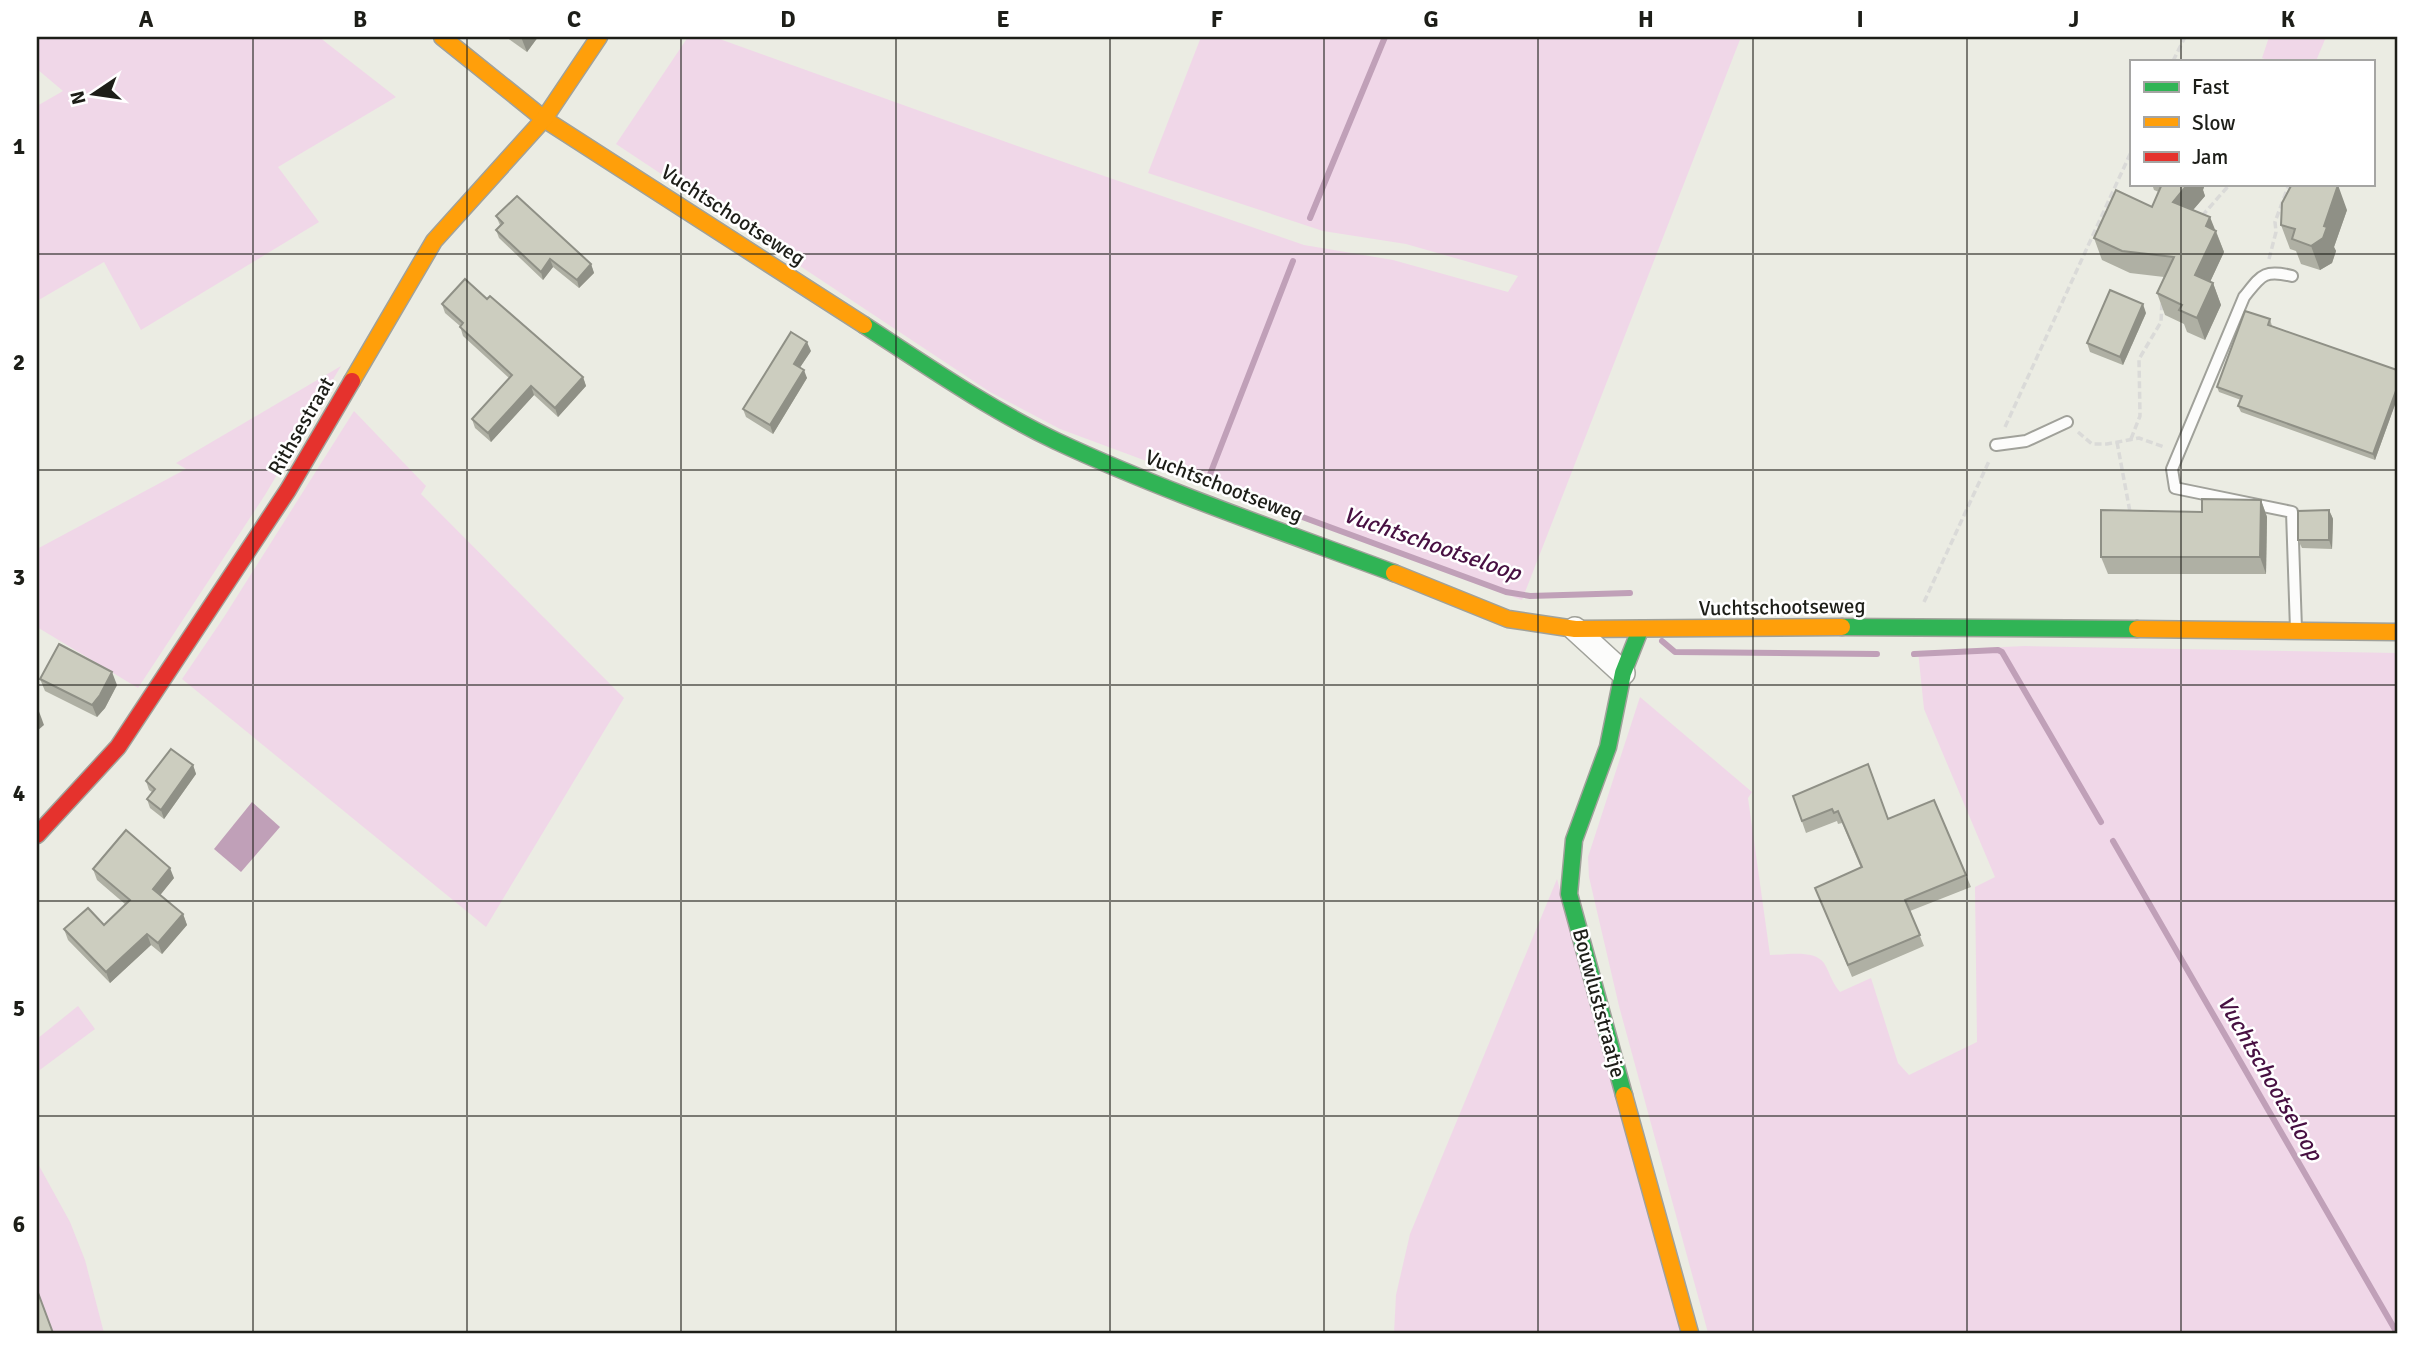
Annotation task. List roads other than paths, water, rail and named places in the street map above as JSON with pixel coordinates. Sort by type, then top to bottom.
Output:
[{"type":"street","name":"Vuchtschootseweg","points":[[442,37],[544,118],[979,399],[1054,440],[1135,476],[1436,589],[1508,619],[1575,629],[1640,630],[1913,626],[2397,632]]},
{"type":"street","name":"Rithsestraat","points":[[37,835],[126,735],[288,490],[434,241],[544,118],[599,37]]},
{"type":"street","points":[[1575,629],[1623,673]]},
{"type":"street","name":"Bouwluststraatje","points":[[1640,630],[1623,673],[1608,747],[1574,840],[1569,894],[1690,1333]]},
{"type":"lane","points":[[2292,276],[2275,272],[2264,275],[2244,297],[2172,469],[2175,488],[2292,512],[2296,632]]},
{"type":"lane","points":[[1996,445],[2026,441],[2067,422]]},
{"type":"waterway","name":"Vuchtschootseloop","points":[[1310,218],[1385,37]]},
{"type":"waterway","name":"Vuchtschootseloop","points":[[1207,482],[1293,261]]},
{"type":"waterway","name":"Vuchtschootseloop","points":[[1229,490],[1506,592],[1530,596],[1630,593]]},
{"type":"waterway","name":"Vuchtschootseloop","points":[[1662,641],[1675,652],[1877,654]]},
{"type":"waterway","name":"Vuchtschootseloop","points":[[1914,654],[2002,652],[2101,822]]},
{"type":"waterway","name":"Vuchtschootseloop","points":[[2113,841],[2397,1333]]}]
